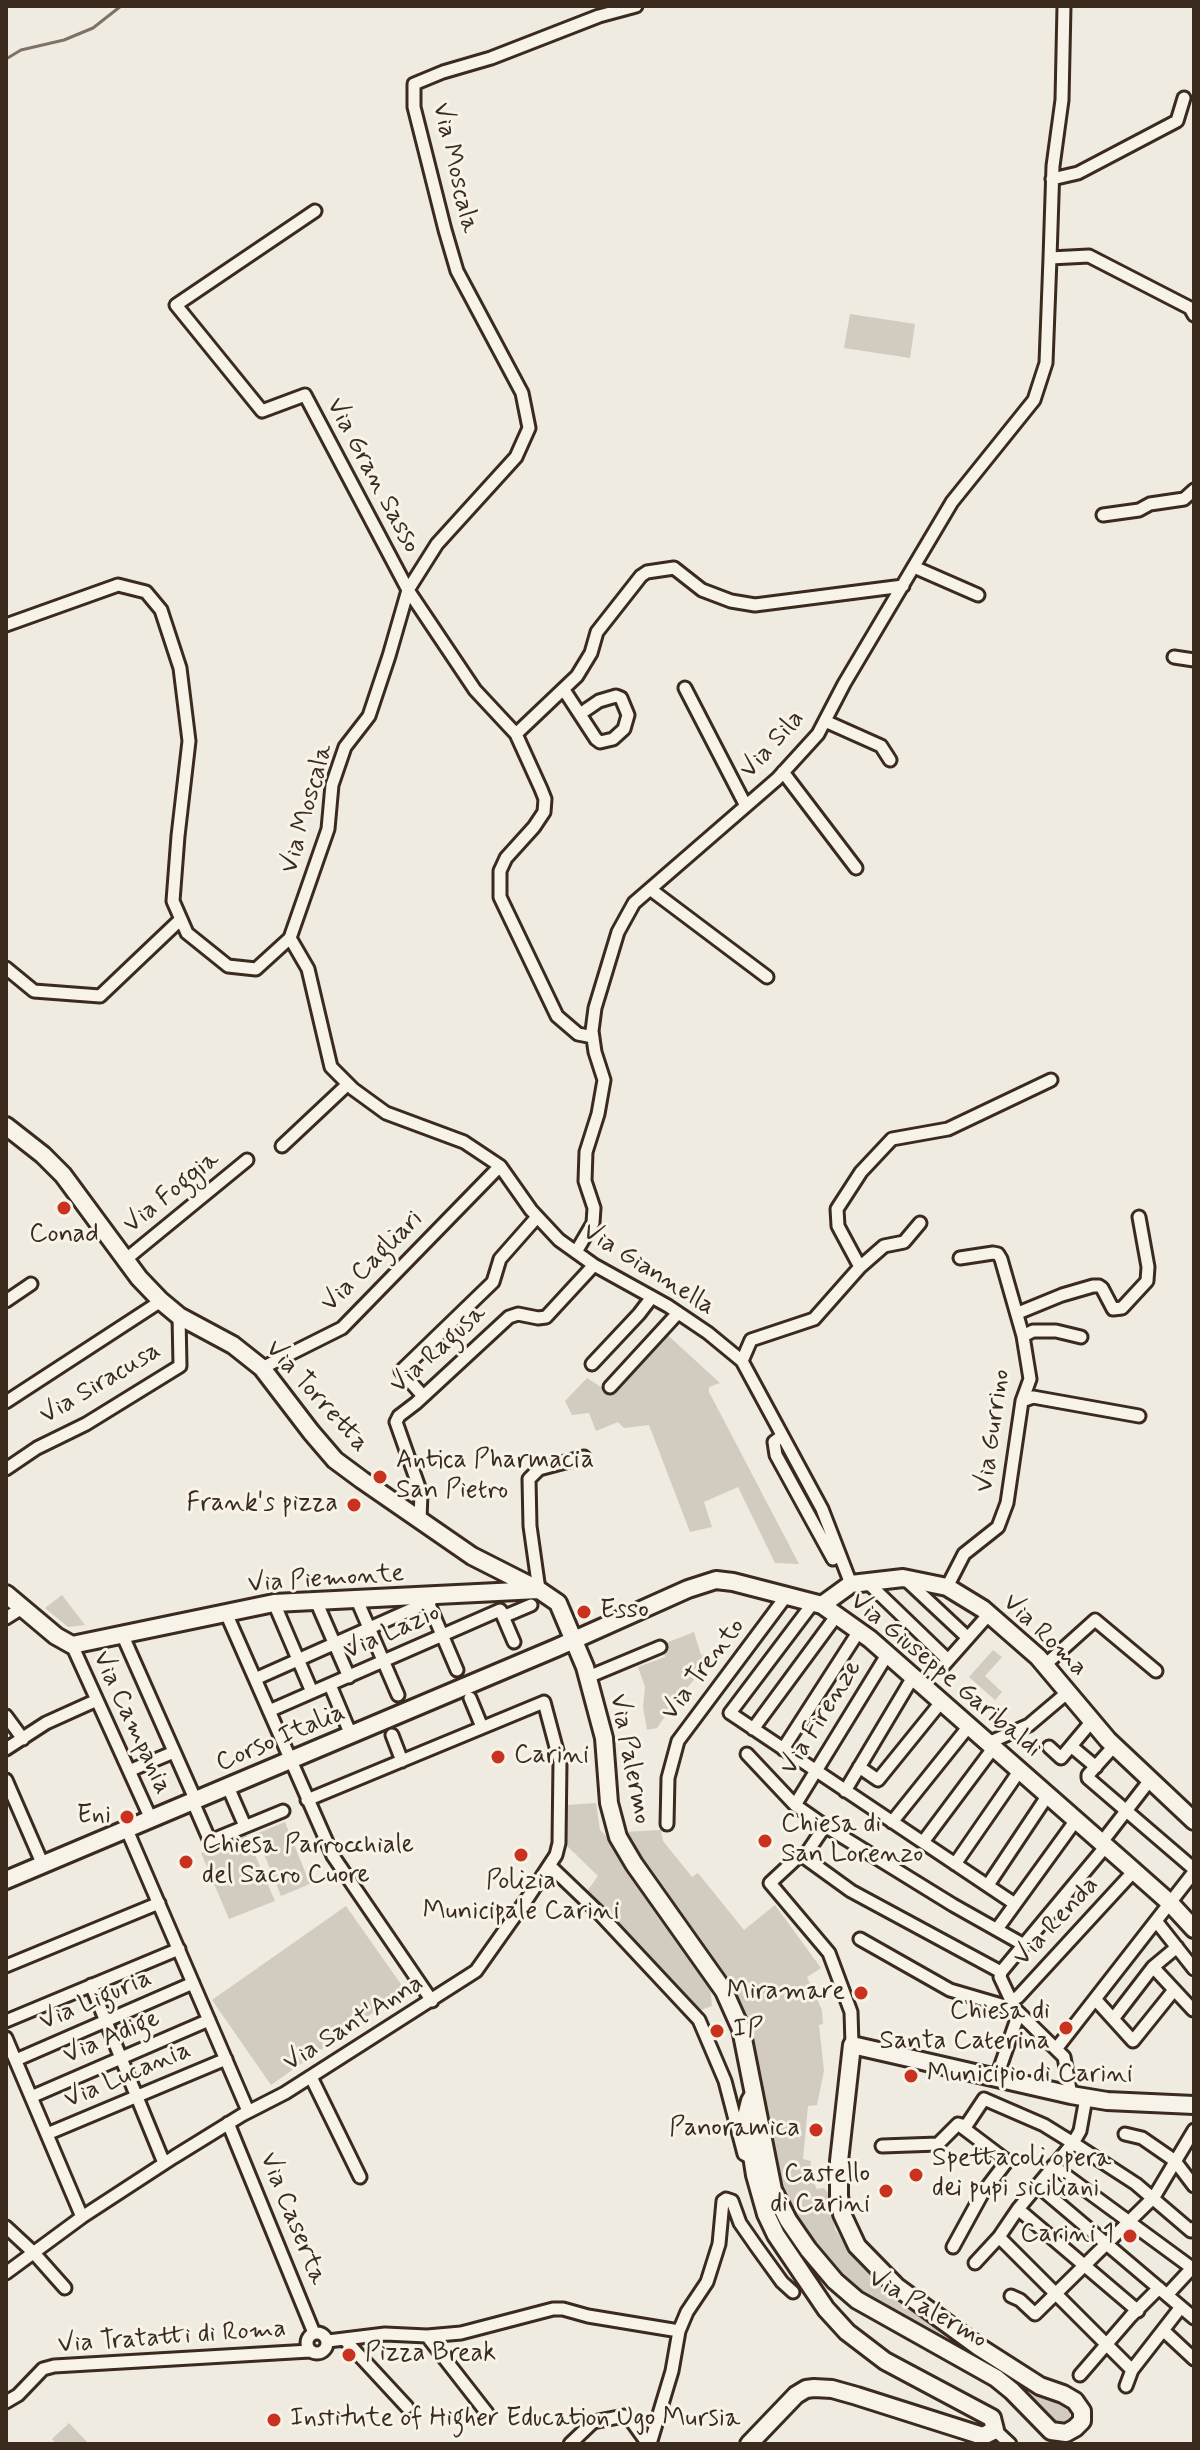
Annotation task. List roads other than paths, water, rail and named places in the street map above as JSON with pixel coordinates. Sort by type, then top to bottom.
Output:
[{"type":"street","name":"Via Moscala","points":[[181,919],[187,933],[228,966],[256,969],[290,938],[328,829],[336,772],[345,747],[369,716],[408,590],[437,544],[516,457],[529,428],[522,393],[457,271],[414,107],[414,84],[599,16],[636,6]]},
{"type":"street","points":[[1064,6],[1062,100],[1052,179],[1050,258],[1089,256],[1190,308],[1194,315]]},
{"type":"street","points":[[1052,179],[1078,173],[1177,121],[1184,98]]},
{"type":"street","name":"Via Gran Sasso","points":[[315,211],[176,305],[262,411],[305,395],[408,590]]},
{"type":"street","name":"Via Sila","points":[[576,1252],[593,1223],[594,1208],[585,1181],[586,1152],[598,1114],[604,1080],[593,1037],[595,1008],[618,932],[634,903],[746,806],[818,734],[844,684],[952,502],[1034,400],[1046,363],[1050,258]]},
{"type":"street","points":[[1103,515],[1184,499],[1194,490]]},
{"type":"street","points":[[914,567],[978,595]]},
{"type":"street","points":[[516,734],[577,676],[591,653],[597,632],[647,572],[674,568],[702,590],[731,601],[755,605],[903,586]]},
{"type":"street","points":[[6,625],[118,585],[146,592],[161,610],[180,668],[189,741],[173,901],[181,919],[100,996],[34,991],[6,968]]},
{"type":"street","points":[[408,590],[475,690],[516,734],[541,789],[545,799],[544,812],[506,858],[500,871],[500,897],[557,1016],[578,1034],[593,1037]]},
{"type":"street","points":[[1174,657],[1194,660]]},
{"type":"street","points":[[685,688],[746,806]]},
{"type":"street","points":[[564,690],[580,714],[600,742],[613,739],[624,729],[628,715],[621,698],[616,696],[599,701],[580,714]]},
{"type":"street","points":[[825,721],[881,746],[890,760]]},
{"type":"street","points":[[783,772],[856,868]]},
{"type":"street","points":[[650,889],[767,977]]},
{"type":"street","name":"Via Giannella","points":[[290,938],[308,969],[331,1067],[348,1084],[386,1113],[464,1142],[500,1166],[537,1217],[559,1240],[594,1265],[678,1313],[742,1361],[859,1583]]},
{"type":"street","points":[[860,1267],[838,1226],[837,1209],[861,1172],[892,1139],[948,1129],[1051,1080]]},
{"type":"street","points":[[282,1146],[348,1084]]},
{"type":"street","name":"Via Torretta","points":[[6,1126],[63,1175],[125,1260],[161,1301],[179,1316],[233,1345],[262,1368],[335,1460],[535,1598],[558,1603],[575,1641]]},
{"type":"street","name":"Via Foggia","points":[[125,1260],[247,1160]]},
{"type":"street","name":"Via Cagliari","points":[[262,1368],[342,1328],[500,1166]]},
{"type":"street","points":[[423,1396],[401,1371],[493,1282],[500,1259],[537,1217]]},
{"type":"street","points":[[1018,1313],[1078,1289],[1099,1286],[1113,1309],[1122,1308],[1147,1281],[1148,1267],[1139,1217]]},
{"type":"street","points":[[742,1361],[751,1340],[814,1319],[860,1267],[884,1246],[904,1242],[920,1223]]},
{"type":"street","name":"Via Gurrino","points":[[947,1587],[964,1554],[998,1527],[1007,1503],[1022,1401],[1030,1379],[1018,1313],[1001,1259],[998,1254],[960,1258]]},
{"type":"street","name":"Via Ragusa","points":[[420,1520],[421,1493],[396,1422],[399,1416],[509,1317],[518,1314],[546,1317],[594,1265]]},
{"type":"street","points":[[6,1301],[31,1284]]},
{"type":"street","points":[[592,1364],[652,1297]]},
{"type":"street","points":[[6,1402],[161,1301]]},
{"type":"street","points":[[610,1387],[678,1313]]},
{"type":"street","name":"Via Siracusa","points":[[6,1469],[180,1366],[179,1316]]},
{"type":"street","points":[[1023,1336],[1033,1331],[1056,1331],[1081,1337]]},
{"type":"street","points":[[1022,1401],[1033,1397],[1139,1416]]},
{"type":"street","points":[[782,1436],[774,1442],[776,1455],[833,1559]]},
{"type":"street","points":[[535,1598],[529,1479],[539,1469],[584,1457]]},
{"type":"street","points":[[903,1578],[968,1638]]},
{"type":"street","name":"Via Roma","points":[[817,1604],[859,1583],[903,1578],[947,1587],[989,1614],[1045,1665],[1114,1746],[1194,1821]]},
{"type":"street","name":"Via Giuseppe Garibaldi","points":[[575,1641],[688,1589],[716,1580],[817,1604],[859,1631],[942,1701],[1170,1903],[1194,1929]]},
{"type":"street","points":[[859,1583],[946,1663],[989,1614]]},
{"type":"street","points":[[6,1594],[56,1636],[72,1645]]},
{"type":"street","name":"Via Trento","points":[[667,1824],[668,1778],[678,1741],[787,1595]]},
{"type":"street","name":"Via Piemonte","points":[[72,1645],[274,1603],[535,1598]]},
{"type":"street","name":"Via Lazio","points":[[269,1711],[500,1610],[505,1616],[512,1614],[535,1598]]},
{"type":"street","points":[[255,1679],[433,1599],[442,1635],[457,1670]]},
{"type":"street","points":[[357,1600],[398,1695]]},
{"type":"street","points":[[316,1601],[349,1677]]},
{"type":"street","points":[[274,1603],[312,1692]]},
{"type":"street","points":[[817,1604],[730,1713],[1015,1904]]},
{"type":"street","points":[[6,1618],[22,1608]]},
{"type":"street","points":[[226,1613],[333,1856],[432,2001]]},
{"type":"street","points":[[502,1614],[514,1642]]},
{"type":"street","points":[[753,1729],[837,1615]]},
{"type":"street","points":[[1045,1665],[1095,1620],[1156,1671]]},
{"type":"street","points":[[783,1749],[859,1631]]},
{"type":"street","points":[[122,1634],[210,1841],[283,1811]]},
{"type":"street","name":"Via Palermo","points":[[575,1641],[604,1738],[609,1803],[618,1837],[724,1991],[741,2029],[773,2190],[788,2220],[835,2281],[857,2300],[996,2378],[1051,2431],[1061,2434],[1070,2432],[1082,2421],[1082,2411],[1075,2401],[1040,2386],[979,2347],[897,2287],[857,2246],[842,2214],[839,2196],[839,2161],[852,2045]]},
{"type":"street","name":"Corso Italia","points":[[6,1880],[575,1641]]},
{"type":"street","name":"Via Campania","points":[[72,1645],[151,1819]]},
{"type":"street","points":[[588,1677],[660,1647]]},
{"type":"street","name":"Via Firenze","points":[[795,1805],[887,1655]]},
{"type":"street","points":[[845,1791],[913,1677]]},
{"type":"street","points":[[330,1685],[351,1735]]},
{"type":"street","points":[[923,1842],[991,1745],[1029,1725],[1068,1692]]},
{"type":"street","points":[[307,1800],[482,1727],[470,1698]]},
{"type":"street","points":[[6,1749],[46,1723],[97,1700]]},
{"type":"street","points":[[859,1767],[878,1780],[942,1701]]},
{"type":"street","name":"Via Sant'Anna","points":[[6,2273],[82,2217],[164,2163],[248,2111],[311,2077],[476,1971],[550,1866],[559,1843],[560,1762],[544,1702],[482,1727]]},
{"type":"street","points":[[6,1716],[23,1739]]},
{"type":"street","points":[[1049,1747],[1061,1758],[1092,1721]]},
{"type":"street","points":[[892,1822],[969,1726]]},
{"type":"street","points":[[392,1735],[402,1761]]},
{"type":"street","points":[[1071,1746],[1096,1767]]},
{"type":"street","points":[[1056,2049],[1194,1870],[1088,1778],[1114,1746]]},
{"type":"street","points":[[131,1770],[174,1752]]},
{"type":"street","points":[[747,1754],[795,1805],[825,1826],[1024,1945]]},
{"type":"street","points":[[955,1864],[1020,1770]]},
{"type":"street","points":[[6,1780],[43,1865]]},
{"type":"street","points":[[975,2263],[999,2237],[1080,2131],[1078,2097],[1064,2057],[1015,2007],[1000,1977],[1001,1972],[1104,1844],[1150,1780]]},
{"type":"street","points":[[228,1787],[245,1826]]},
{"type":"street","points":[[988,1885],[1048,1795]]},
{"type":"street","points":[[997,1929],[1076,1820]]},
{"type":"street","points":[[825,1826],[802,1856],[770,1883],[829,1953],[851,2012],[852,2045],[1078,2097],[1194,2105]]},
{"type":"street","points":[[127,1830],[248,2111]]},
{"type":"street","points":[[802,1856],[851,1891],[1001,1972]]},
{"type":"street","points":[[550,1866],[598,1912],[699,2020],[725,2081],[744,2154],[752,2159]]},
{"type":"street","name":"Via Renda","points":[[1015,2007],[1018,1997],[1134,1871]]},
{"type":"street","points":[[6,1966],[159,1903]]},
{"type":"street","points":[[1156,1921],[1194,1969]]},
{"type":"street","points":[[860,1939],[950,1990],[1015,2007]]},
{"type":"street","points":[[1113,2019],[1153,1967],[1177,1947]]},
{"type":"street","points":[[6,2021],[179,1949]]},
{"type":"street","points":[[1153,1967],[1193,2010]]},
{"type":"street","name":"Via Liguria","points":[[16,2060],[193,1983]]},
{"type":"street","points":[[91,1985],[164,2163]]},
{"type":"street","points":[[1095,1999],[1133,2041],[1174,1990]]},
{"type":"street","points":[[996,2079],[1015,2007]]},
{"type":"street","name":"Via Adige","points":[[31,2097],[209,2020]]},
{"type":"street","points":[[6,2038],[82,2217]]},
{"type":"street","name":"Via Lucania","points":[[47,2134],[226,2059]]},
{"type":"street","points":[[311,2077],[360,2177]]},
{"type":"street","points":[[755,2094],[746,2117],[752,2159],[766,2214],[776,2235],[826,2309],[847,2332],[885,2361],[992,2418],[995,2430],[1010,2444]]},
{"type":"street","points":[[958,2124],[966,2126],[984,2099],[1044,2125],[1154,2197],[1191,2231],[1194,2228]]},
{"type":"street","name":"Via Caserta","points":[[228,2123],[314,2333]]},
{"type":"street","points":[[882,2146],[938,2144],[958,2124]]},
{"type":"street","points":[[953,2247],[982,2194],[1007,2161],[958,2124]]},
{"type":"street","points":[[1011,2296],[1035,2314],[1154,2197],[1194,2130]]},
{"type":"street","points":[[1125,2134],[1142,2138],[1175,2161],[1194,2186]]},
{"type":"street","points":[[1053,2166],[1192,2268],[1131,2316],[1080,2375]]},
{"type":"street","points":[[1037,2185],[1194,2318]]},
{"type":"street","points":[[649,2444],[672,2371],[679,2331],[687,2312],[707,2282],[719,2244],[721,2205],[726,2199],[732,2201],[740,2223],[782,2282],[793,2292]]},
{"type":"street","points":[[1018,2209],[1138,2311]]},
{"type":"street","points":[[6,2227],[65,2288]]},
{"type":"street","points":[[999,2237],[1132,2370]]},
{"type":"street","points":[[1126,2386],[1132,2370],[1181,2307]]},
{"type":"street","points":[[328,2341],[385,2334],[427,2336],[461,2333],[553,2309],[679,2331]]},
{"type":"street","points":[[1164,2331],[1194,2359]]},
{"type":"street","points":[[314,2333],[321,2333],[328,2341],[322,2352],[308,2351],[307,2342],[314,2333]]},
{"type":"street","points":[[427,2336],[487,2413]]},
{"type":"street","points":[[345,2340],[407,2407]]},
{"type":"street","name":"Via Tratatti di Roma","points":[[6,2402],[18,2395],[43,2369],[54,2366],[308,2351]]},
{"type":"street","points":[[749,2444],[796,2395],[814,2388],[844,2392],[983,2436],[995,2430]]},
{"type":"street","points":[[570,2444],[593,2422],[624,2416],[649,2444]]},
{"type":"waterway","points":[[6,59],[21,50],[64,40],[93,28],[121,6]]},
{"type":"place","name":"Conad","points":[[64,1208]]},
{"type":"place","name":"Antica Pharmacia San Pietro","points":[[380,1477]]},
{"type":"place","name":"Frank's pizza","points":[[354,1505]]},
{"type":"place","name":"Esso","points":[[584,1612]]},
{"type":"place","name":"Carini","points":[[498,1757]]},
{"type":"place","name":"Eni","points":[[127,1817]]},
{"type":"place","name":"Chiesa di San Lorenzo","points":[[765,1841]]},
{"type":"place","name":"Polizia Municipale Carini","points":[[521,1855]]},
{"type":"place","name":"Chiesa Parrocchiale del Sacro Cuore","points":[[186,1862]]},
{"type":"place","name":"Miramare","points":[[861,1993]]},
{"type":"place","name":"Chiesa di Santa Caterina","points":[[1066,2028]]},
{"type":"place","name":"IP","points":[[717,2031]]},
{"type":"place","name":"Municipio di Carini","points":[[911,2076]]},
{"type":"place","name":"Panoramica","points":[[816,2130]]},
{"type":"place","name":"Spettacoli opera dei pupi siciliani","points":[[916,2175]]},
{"type":"place","name":"Castello di Carini","points":[[886,2191]]},
{"type":"place","name":"Carini 1","points":[[1130,2236]]},
{"type":"place","name":"Pizza Break","points":[[349,2355]]},
{"type":"place","name":"Institute of Higher Education Ugo Mursia","points":[[274,2420]]}]
